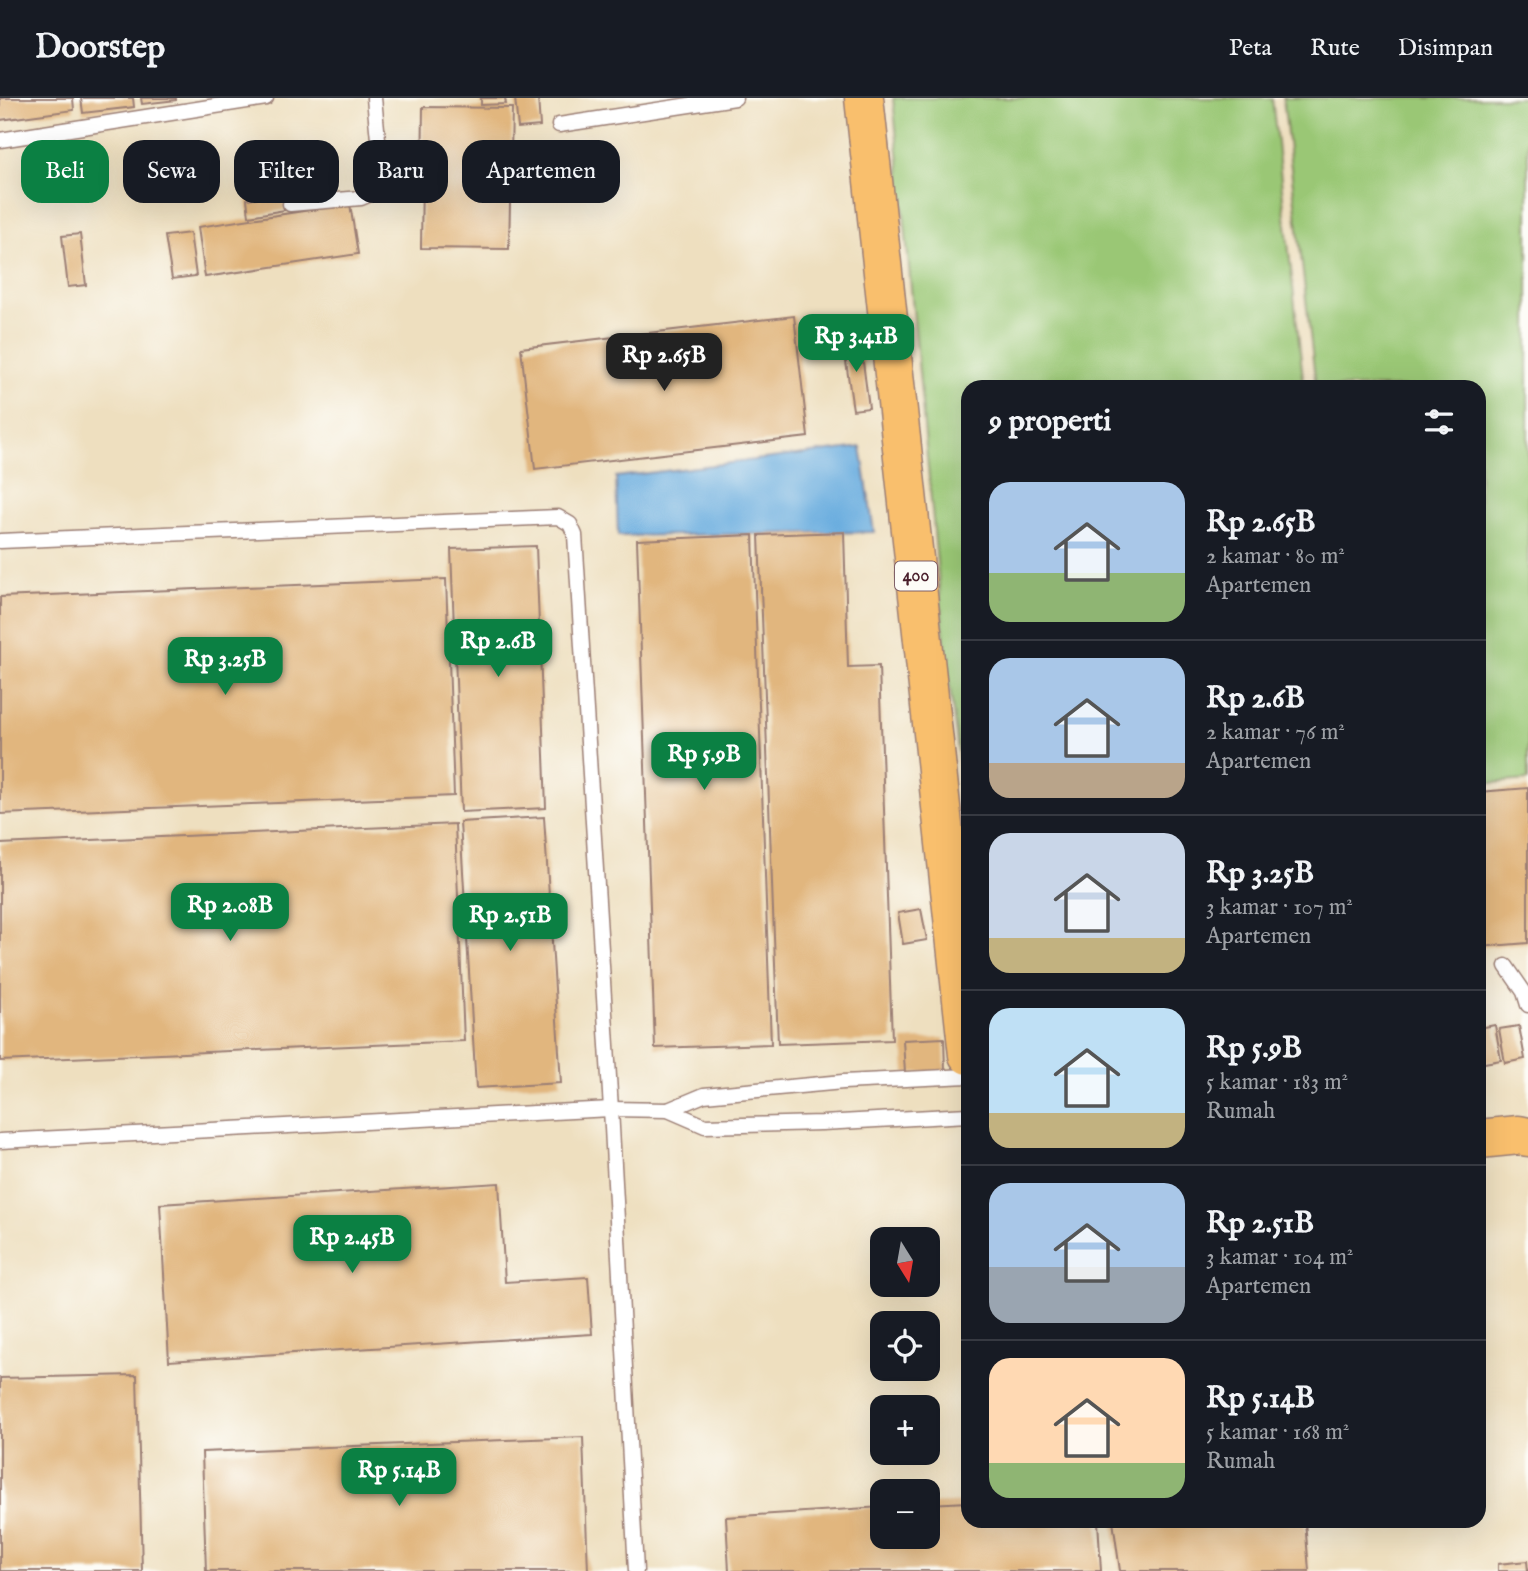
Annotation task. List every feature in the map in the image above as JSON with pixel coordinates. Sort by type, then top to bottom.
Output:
[{"type":"main road","name":"400","points":[[864,98],[961,991]]},
{"type":"main road","points":[[1486,1138],[1519,1135],[1528,1137]]},
{"type":"lane","points":[[0,140],[266,98]]},
{"type":"lane","points":[[290,204],[360,198],[375,192],[382,180],[374,98]]},
{"type":"lane","points":[[559,125],[735,98]]},
{"type":"lane","points":[[0,541],[558,517],[569,524],[575,535],[611,1109],[636,1571]]},
{"type":"lane","points":[[1506,966],[1524,992],[1528,1005]]},
{"type":"lane","points":[[668,1110],[704,1094],[843,1082],[961,1076]]},
{"type":"lane","points":[[0,1141],[611,1109],[668,1110],[705,1126],[822,1124],[961,1115]]},
{"type":"green space","points":[[893,98],[1272,98],[1303,380],[961,380],[961,774],[946,658]]},
{"type":"green space","points":[[1283,98],[1528,98],[1528,780],[1486,783],[1486,380],[1315,380]]},
{"type":"water","points":[[861,447],[874,532],[618,536],[616,477]]},
{"type":"building","points":[[0,98],[73,98],[74,110],[0,120]]},
{"type":"building","points":[[81,98],[133,98],[134,107],[83,113]]},
{"type":"building","points":[[141,98],[176,98],[176,100],[142,104]]},
{"type":"building","points":[[481,98],[505,98],[506,104],[481,105]]},
{"type":"building","points":[[515,98],[538,98],[540,126],[518,128]]},
{"type":"building","points":[[423,107],[512,108],[511,140],[462,140],[462,203],[510,203],[509,249],[421,248],[422,203],[448,203],[448,140],[423,140]]},
{"type":"building","points":[[247,203],[284,203],[285,210],[249,216]]},
{"type":"building","points":[[350,204],[358,254],[205,277],[198,227]]},
{"type":"building","points":[[190,233],[196,276],[172,279],[165,236]]},
{"type":"building","points":[[80,234],[86,285],[68,287],[62,236]]},
{"type":"building","points":[[794,316],[808,437],[535,469],[521,348]]},
{"type":"building","points":[[860,339],[869,408],[853,410],[843,341]]},
{"type":"building","points":[[844,532],[848,667],[879,666],[892,1040],[778,1044],[759,535]]},
{"type":"building","points":[[753,535],[771,1044],[655,1048],[637,540]]},
{"type":"building","points":[[536,546],[546,808],[461,812],[451,549]]},
{"type":"building","points":[[446,579],[454,796],[0,814],[0,597]]},
{"type":"building","points":[[1528,788],[1528,943],[1486,946],[1486,791]]},
{"type":"building","points":[[544,817],[561,1083],[476,1088],[460,822]]},
{"type":"building","points":[[455,824],[464,1041],[0,1061],[0,844]]},
{"type":"building","points":[[921,909],[927,940],[903,944],[898,913]]},
{"type":"building","points":[[1495,1025],[1501,1060],[1486,1063],[1486,1027]]},
{"type":"building","points":[[1519,1026],[1525,1059],[1505,1063],[1499,1029]]},
{"type":"building","points":[[944,1038],[945,1071],[905,1073],[903,1040]]},
{"type":"building","points":[[499,1183],[505,1282],[588,1277],[592,1334],[169,1361],[160,1204]]},
{"type":"building","points":[[137,1375],[142,1571],[0,1571],[0,1378]]},
{"type":"building","points":[[583,1437],[588,1571],[206,1571],[202,1452]]},
{"type":"building","points":[[961,1502],[961,1528],[1098,1528],[1101,1571],[729,1571],[726,1517],[870,1508],[870,1549],[940,1549],[940,1503]]},
{"type":"building","points":[[1114,1528],[1306,1528],[1309,1571],[1120,1571]]},
{"type":"building","points":[[1527,1561],[1528,1571],[1498,1571],[1498,1564]]}]
